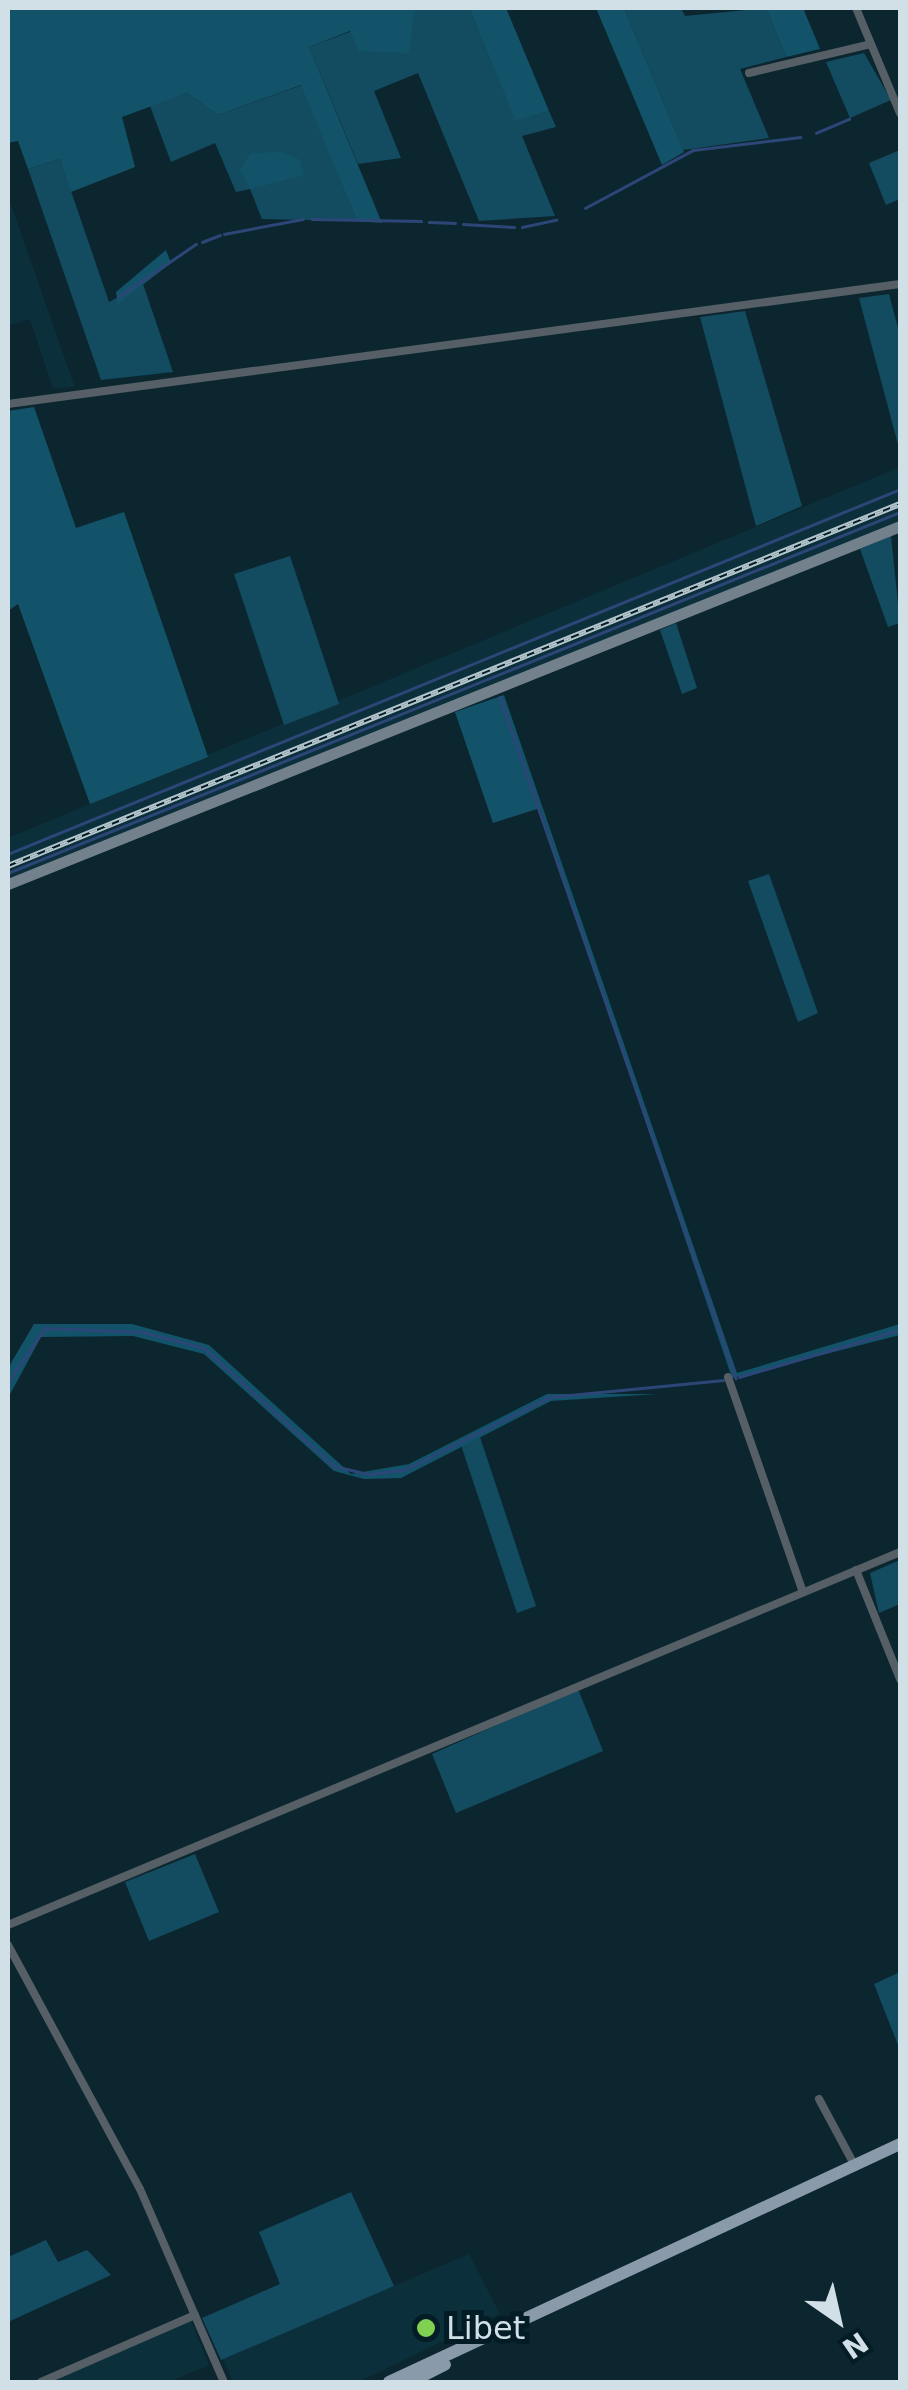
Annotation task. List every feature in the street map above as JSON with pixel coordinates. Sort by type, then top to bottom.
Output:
[{"type":"main road","points":[[410,2382],[900,2144]]},
{"type":"main road","points":[[389,2382],[546,2314]]},
{"type":"street","points":[[856,8],[900,113]]},
{"type":"street","points":[[749,73],[872,44]]},
{"type":"street","points":[[8,404],[900,284]]},
{"type":"street","points":[[8,884],[900,526]]},
{"type":"street","points":[[728,1378],[803,1592]]},
{"type":"street","points":[[8,1925],[900,1552]]},
{"type":"street","points":[[856,1570],[900,1679]]},
{"type":"street","points":[[8,1945],[140,2189],[224,2382]]},
{"type":"street","points":[[820,2099],[855,2166]]},
{"type":"street","points":[[42,2382],[195,2315]]},
{"type":"shaded area","points":[[8,8],[415,8],[409,53],[359,51],[350,31],[309,47],[382,223],[357,221],[301,85],[218,115],[187,93],[122,117],[135,167],[71,192],[60,159],[28,169],[18,141],[8,143]]},
{"type":"shaded area","points":[[414,8],[469,8],[515,119],[549,111],[556,127],[522,136],[555,216],[479,221],[418,73],[374,91],[401,158],[358,164],[309,47]]},
{"type":"shaded area","points":[[469,8],[506,8],[549,111],[515,120]]},
{"type":"shaded area","points":[[596,8],[624,8],[684,152],[662,165]]},
{"type":"shaded area","points":[[624,8],[681,8],[685,16],[766,8],[786,57],[740,69],[769,138],[683,150]]},
{"type":"shaded area","points":[[766,8],[803,8],[820,49],[786,57]]},
{"type":"shaded area","points":[[864,53],[891,100],[850,118],[826,62]]},
{"type":"shaded area","points":[[302,85],[357,221],[262,219],[250,189],[236,192],[215,143],[171,162],[150,106],[187,93],[218,115]]},
{"type":"shaded area","points":[[900,150],[900,199],[886,205],[869,163]]},
{"type":"shaded area","points":[[282,152],[300,160],[304,175],[250,189],[240,170],[251,153]]},
{"type":"shaded area","points":[[60,159],[109,302],[143,284],[173,372],[101,380],[28,169]]},
{"type":"shaded area","points":[[8,196],[75,386],[53,389],[30,319],[8,326]]},
{"type":"shaded area","points":[[166,250],[171,263],[118,304],[116,292]]},
{"type":"shaded area","points":[[889,294],[900,336],[900,452],[859,298]]},
{"type":"shaded area","points":[[745,311],[802,506],[756,526],[700,317]]},
{"type":"shaded area","points":[[34,407],[76,528],[124,512],[208,757],[90,804],[18,604],[8,611],[8,411]]},
{"type":"shaded area","points":[[900,467],[900,531],[8,887],[8,838]]},
{"type":"shaded area","points":[[891,536],[900,623],[888,627],[860,549]]},
{"type":"shaded area","points":[[290,556],[339,704],[284,725],[234,574]]},
{"type":"shaded area","points":[[676,623],[697,688],[682,694],[660,630]]},
{"type":"shaded area","points":[[504,695],[737,1373],[900,1324],[900,1335],[732,1378],[540,808],[493,823],[455,712]]},
{"type":"shaded area","points":[[769,874],[818,1013],[798,1022],[748,881]]},
{"type":"shaded area","points":[[34,1324],[132,1324],[209,1345],[351,1474],[409,1464],[547,1394],[657,1394],[551,1401],[401,1478],[364,1479],[334,1471],[204,1354],[133,1336],[41,1337],[8,1398],[8,1368]]},
{"type":"shaded area","points":[[480,1437],[536,1606],[517,1613],[461,1445]]},
{"type":"shaded area","points":[[900,1560],[900,1604],[879,1613],[870,1573]]},
{"type":"shaded area","points":[[578,1689],[603,1751],[456,1813],[432,1754]]},
{"type":"shaded area","points":[[195,1854],[219,1912],[149,1941],[125,1882]]},
{"type":"shaded area","points":[[900,1972],[900,2050],[874,1984]]},
{"type":"shaded area","points":[[351,2192],[394,2286],[221,2360],[202,2318],[280,2284],[259,2232]]},
{"type":"shaded area","points":[[46,2240],[58,2262],[87,2250],[111,2275],[8,2322],[8,2257]]},
{"type":"shaded area","points":[[469,2254],[500,2314],[358,2382],[233,2382],[223,2359]]},
{"type":"shaded area","points":[[191,2321],[209,2365],[169,2382],[50,2382]]},
{"type":"waterway","points":[[816,133],[849,119]]},
{"type":"waterway","points":[[585,208],[693,150],[800,137]]},
{"type":"waterway","points":[[224,234],[303,219]]},
{"type":"waterway","points":[[312,219],[421,221]]},
{"type":"waterway","points":[[522,227],[556,220]]},
{"type":"waterway","points":[[429,222],[455,223]]},
{"type":"waterway","points":[[463,224],[514,227]]},
{"type":"waterway","points":[[202,242],[220,235]]},
{"type":"waterway","points":[[118,297],[196,244]]},
{"type":"waterway","points":[[8,854],[900,489]]},
{"type":"waterway","points":[[8,873],[900,512]]},
{"type":"waterway","points":[[8,586],[8,591]]},
{"type":"waterway","points":[[500,697],[736,1378]]},
{"type":"waterway","points":[[8,1382],[45,1328],[143,1332],[204,1348],[334,1466],[370,1474],[404,1470],[550,1397],[723,1380]]},
{"type":"waterway","points":[[739,1377],[900,1330]]},
{"type":"railway","points":[[8,866],[900,504]]},
{"type":"place","name":"Libet","points":[[426,2328]]}]
